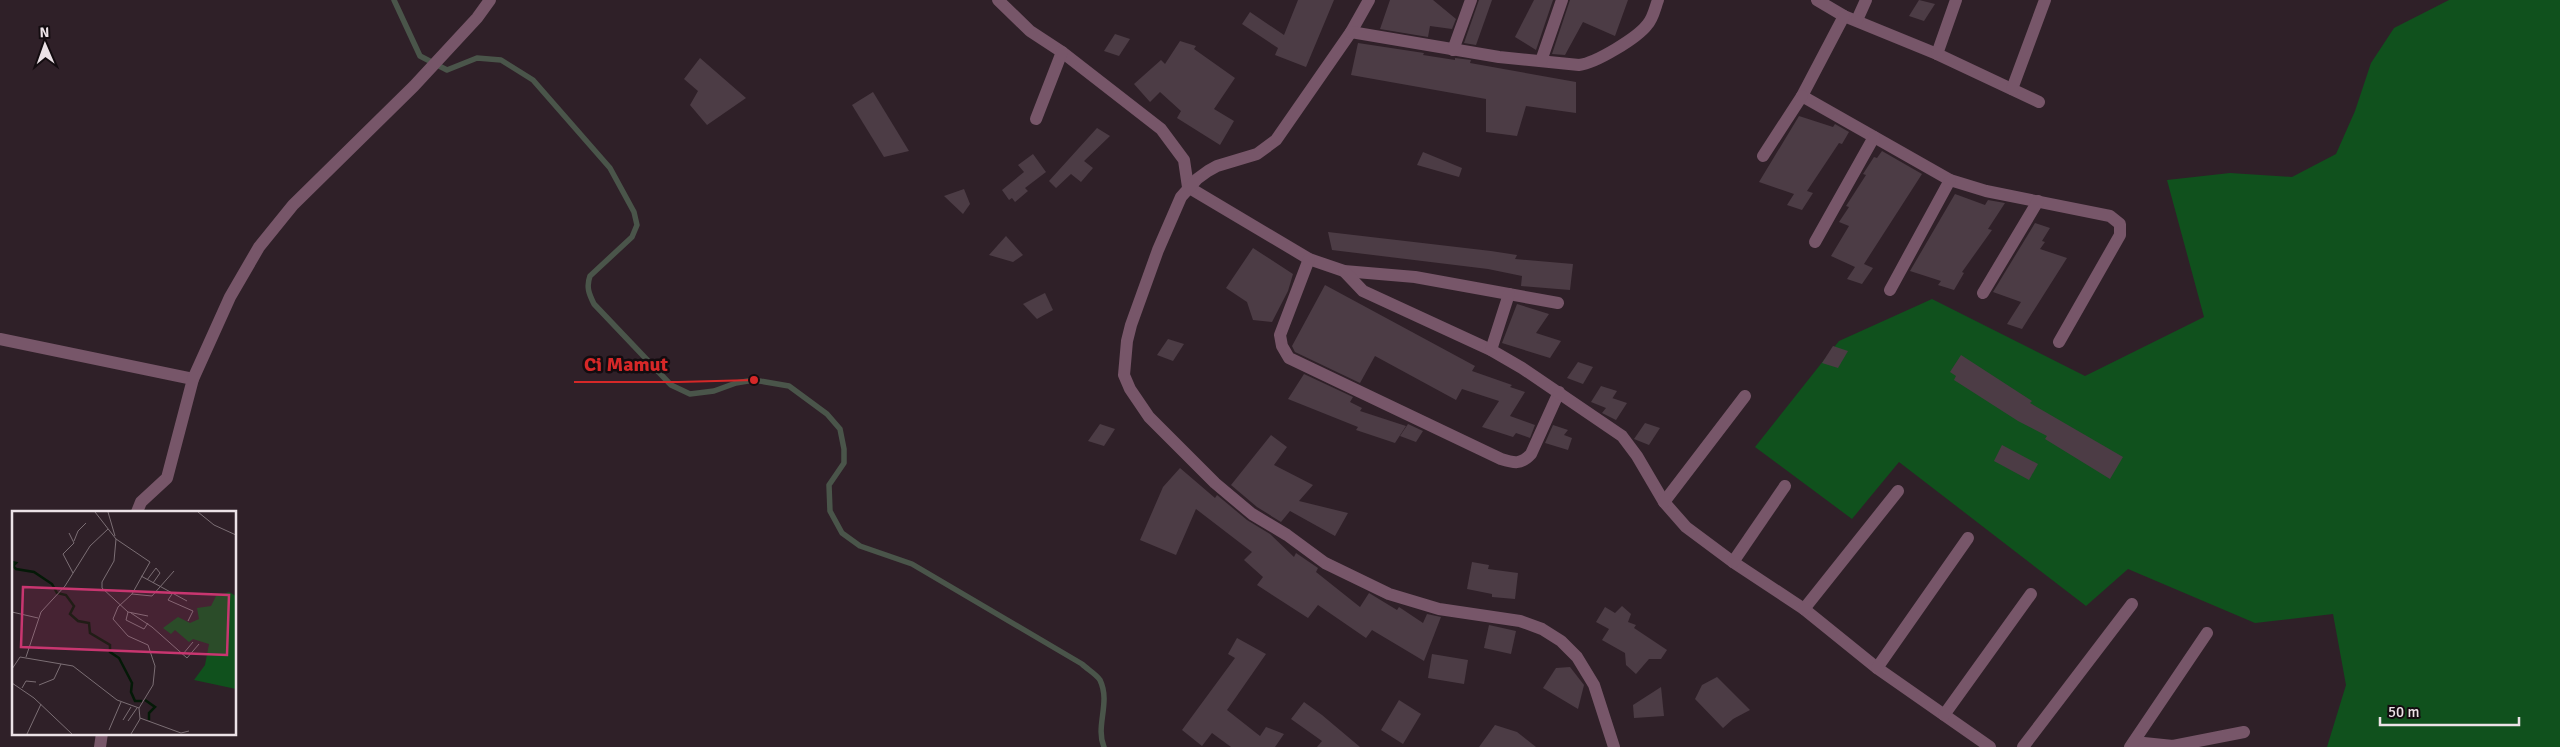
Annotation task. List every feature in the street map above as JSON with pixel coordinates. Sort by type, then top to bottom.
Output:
[{"type":"street","points":[[137,511],[141,502],[167,478],[193,380],[230,297],[259,248],[293,205],[378,124],[477,18],[490,0]]},
{"type":"street","points":[[998,0],[1030,31],[1062,52],[1161,129],[1184,160],[1188,187]]},
{"type":"street","points":[[1369,0],[1351,32],[1276,140],[1257,154],[1217,166],[1188,187],[1158,250],[1127,341],[1124,375],[1130,389],[1149,417],[1215,483],[1252,514],[1287,535],[1325,563],[1389,594],[1439,609],[1520,620],[1542,629],[1561,641],[1577,657],[1594,685],[1614,747]]},
{"type":"street","points":[[1453,50],[1471,0]]},
{"type":"street","points":[[1541,61],[1562,0]]},
{"type":"street","points":[[1351,32],[1453,50],[1579,65],[1592,62],[1646,27],[1658,0]]},
{"type":"street","points":[[1817,0],[1850,18],[1937,54],[2039,102]]},
{"type":"street","points":[[1763,156],[1850,18],[1866,0]]},
{"type":"street","points":[[1937,54],[1956,0]]},
{"type":"street","points":[[2012,89],[2045,0]]},
{"type":"street","points":[[1036,119],[1062,52]]},
{"type":"street","points":[[1802,96],[1950,180],[1978,189],[2110,216],[2118,220],[2121,230],[2059,342]]},
{"type":"street","points":[[1815,242],[1874,138]]},
{"type":"street","points":[[1890,290],[1950,180]]},
{"type":"street","points":[[1188,187],[1309,258],[1344,271],[1415,277],[1558,303]]},
{"type":"street","points":[[1983,293],[2038,201]]},
{"type":"street","points":[[1309,258],[1280,335],[1282,346],[1289,358],[1513,463],[1525,460],[1531,454],[1559,392]]},
{"type":"street","points":[[1344,271],[1363,291],[1491,350],[1559,392],[1622,436],[1637,456],[1664,502],[1686,527],[1733,562],[1804,609],[1877,668],[1990,747]]},
{"type":"street","points":[[1491,350],[1509,294]]},
{"type":"street","points":[[0,339],[193,380]]},
{"type":"street","points":[[1664,502],[1745,396]]},
{"type":"street","points":[[1733,562],[1786,486]]},
{"type":"street","points":[[1804,609],[1898,491]]},
{"type":"street","points":[[1877,668],[1968,538]]},
{"type":"street","points":[[1944,715],[2031,594]]},
{"type":"street","points":[[2023,747],[2132,604]]},
{"type":"street","points":[[2132,744],[2207,633]]},
{"type":"street","points":[[2132,744],[2173,746],[2244,732]]},
{"type":"street","points":[[100,747],[102,734]]},
{"type":"green space","points":[[2449,0],[2560,0],[2560,747],[2327,747],[2346,685],[2333,614],[2255,623],[2128,569],[2086,606],[1899,462],[1852,519],[1755,447],[1839,341],[1932,299],[2085,376],[2204,317],[2167,180],[2230,173],[2292,177],[2336,154],[2355,111],[2371,63],[2394,28]]},
{"type":"building","points":[[1298,0],[1334,0],[1306,67],[1275,55],[1278,48],[1242,24],[1250,12],[1284,35]]},
{"type":"building","points":[[1390,0],[1433,0],[1456,19],[1452,29],[1430,26],[1428,37],[1380,29]]},
{"type":"building","points":[[1479,0],[1492,0],[1476,45],[1464,43]]},
{"type":"building","points":[[1534,0],[1553,0],[1536,50],[1515,37]]},
{"type":"building","points":[[1570,0],[1628,0],[1615,36],[1583,22],[1565,55],[1552,54]]},
{"type":"building","points":[[1919,0],[1935,4],[1924,21],[1909,16]]},
{"type":"building","points":[[1115,34],[1130,39],[1119,56],[1104,51]]},
{"type":"building","points":[[1180,41],[1196,46],[1194,49],[1235,78],[1214,109],[1234,121],[1220,145],[1177,118],[1181,111],[1160,92],[1150,102],[1134,84],[1161,60],[1165,64]]},
{"type":"building","points":[[1358,43],[1424,53],[1423,55],[1455,60],[1455,58],[1471,60],[1470,63],[1576,82],[1576,113],[1526,106],[1517,136],[1486,132],[1486,99],[1351,75]]},
{"type":"building","points":[[700,58],[746,98],[707,125],[690,105],[698,91],[684,79]]},
{"type":"building","points":[[873,92],[909,151],[884,157],[852,105]]},
{"type":"building","points":[[1799,116],[1833,127],[1835,124],[1849,132],[1842,144],[1839,143],[1807,191],[1813,193],[1802,210],[1787,205],[1794,194],[1759,182]]},
{"type":"building","points":[[1097,128],[1110,136],[1084,161],[1093,168],[1081,182],[1071,174],[1056,188],[1049,181]]},
{"type":"building","points":[[1882,151],[1922,174],[1864,264],[1873,268],[1862,284],[1847,279],[1855,267],[1831,256],[1849,226],[1839,222],[1849,207],[1846,206],[1866,175],[1863,174],[1874,157],[1877,158]]},
{"type":"building","points":[[1423,152],[1462,168],[1459,177],[1417,165]]},
{"type":"building","points":[[1033,154],[1046,172],[1025,188],[1028,191],[1015,202],[1012,198],[1009,200],[1002,190],[1024,172],[1018,165]]},
{"type":"building","points":[[964,189],[970,204],[963,214],[944,196]]},
{"type":"building","points":[[1955,194],[1985,205],[1988,200],[2005,203],[1988,229],[1992,230],[1962,272],[1964,273],[1954,290],[1938,285],[1941,281],[1910,271]]},
{"type":"building","points":[[2035,223],[2050,228],[2042,241],[2045,242],[2040,249],[2067,258],[2022,329],[2007,324],[2021,302],[1993,292]]},
{"type":"building","points":[[1328,232],[1491,251],[1517,255],[1515,259],[1573,264],[1570,290],[1521,286],[1522,276],[1488,269],[1332,250]]},
{"type":"building","points":[[1006,236],[1023,255],[1013,262],[989,255]]},
{"type":"building","points":[[1253,248],[1293,274],[1288,291],[1272,322],[1253,320],[1247,302],[1226,288]]},
{"type":"building","points":[[1325,285],[1475,366],[1472,371],[1512,385],[1510,387],[1525,392],[1510,416],[1535,425],[1530,438],[1516,433],[1513,437],[1482,427],[1499,401],[1462,389],[1456,400],[1375,356],[1360,383],[1295,352],[1292,346]]},
{"type":"building","points":[[1045,293],[1053,310],[1037,319],[1023,304]]},
{"type":"building","points":[[1517,304],[1549,314],[1536,333],[1561,341],[1550,358],[1502,343]]},
{"type":"building","points":[[1168,339],[1184,344],[1173,361],[1157,355]]},
{"type":"building","points":[[1833,346],[1848,351],[1838,368],[1822,363]]},
{"type":"building","points":[[1961,355],[2032,401],[2030,403],[2123,457],[2110,479],[2045,439],[2047,436],[2018,421],[1954,380],[1956,376],[1950,372]]},
{"type":"building","points":[[1578,362],[1593,367],[1583,384],[1567,378]]},
{"type":"building","points":[[1304,374],[1353,397],[1350,402],[1362,408],[1360,411],[1406,426],[1395,443],[1356,430],[1358,427],[1288,399]]},
{"type":"building","points":[[1601,386],[1617,391],[1613,398],[1627,403],[1616,420],[1602,413],[1606,408],[1591,402]]},
{"type":"building","points":[[1645,423],[1660,428],[1649,445],[1634,439]]},
{"type":"building","points":[[1100,424],[1115,429],[1104,446],[1088,441]]},
{"type":"building","points":[[1408,424],[1423,431],[1416,442],[1400,436]]},
{"type":"building","points":[[1553,425],[1568,430],[1564,435],[1572,438],[1568,450],[1545,443]]},
{"type":"building","points":[[1271,435],[1287,447],[1274,465],[1313,485],[1299,501],[1348,513],[1335,536],[1290,511],[1281,522],[1257,507],[1231,485]]},
{"type":"building","points":[[2002,445],[2038,464],[2029,480],[1994,461]]},
{"type":"building","points":[[1180,468],[1215,498],[1217,495],[1247,520],[1270,534],[1294,557],[1296,553],[1318,568],[1316,572],[1360,607],[1369,593],[1397,610],[1399,607],[1423,623],[1427,614],[1441,617],[1424,661],[1372,630],[1366,638],[1318,605],[1308,618],[1257,585],[1263,577],[1244,560],[1252,552],[1196,509],[1176,555],[1140,540],[1163,487]]},
{"type":"building","points":[[1472,562],[1489,565],[1488,569],[1518,573],[1515,599],[1492,597],[1492,594],[1467,589]]},
{"type":"building","points":[[1622,606],[1631,614],[1628,622],[1636,625],[1634,628],[1667,650],[1661,659],[1649,659],[1636,674],[1626,665],[1625,653],[1602,640],[1609,629],[1596,622],[1605,607],[1615,613]]},
{"type":"building","points":[[1489,625],[1516,631],[1511,654],[1484,648]]},
{"type":"building","points":[[1237,638],[1266,654],[1227,710],[1260,736],[1266,727],[1284,734],[1275,747],[1231,747],[1212,733],[1202,746],[1182,730],[1235,658],[1228,654]]},
{"type":"building","points":[[1432,654],[1468,660],[1464,684],[1428,678]]},
{"type":"building","points":[[1570,667],[1584,685],[1578,709],[1543,688],[1556,668]]},
{"type":"building","points":[[1717,677],[1750,710],[1733,719],[1723,728],[1695,699],[1702,685]]},
{"type":"building","points":[[1661,687],[1664,716],[1634,718],[1633,705]]},
{"type":"building","points":[[1399,700],[1421,714],[1403,744],[1381,730]]},
{"type":"building","points":[[1304,702],[1360,747],[1317,747],[1322,741],[1291,719]]},
{"type":"building","points":[[1495,725],[1517,732],[1536,747],[1479,747]]},
{"type":"waterway","points":[[394,0],[420,56],[447,70],[477,58],[501,60],[533,80],[610,168],[634,212],[637,225],[632,237],[590,276],[588,284],[594,304],[671,385],[690,394],[714,391],[736,383],[754,380],[789,386],[827,414],[840,429],[844,449],[844,463],[829,485],[830,511],[842,533],[860,546],[912,564],[1082,664],[1100,680],[1103,689],[1104,706],[1101,731],[1104,747]]},
{"type":"place","name":"Ci Mamut","points":[[754,380]]}]
